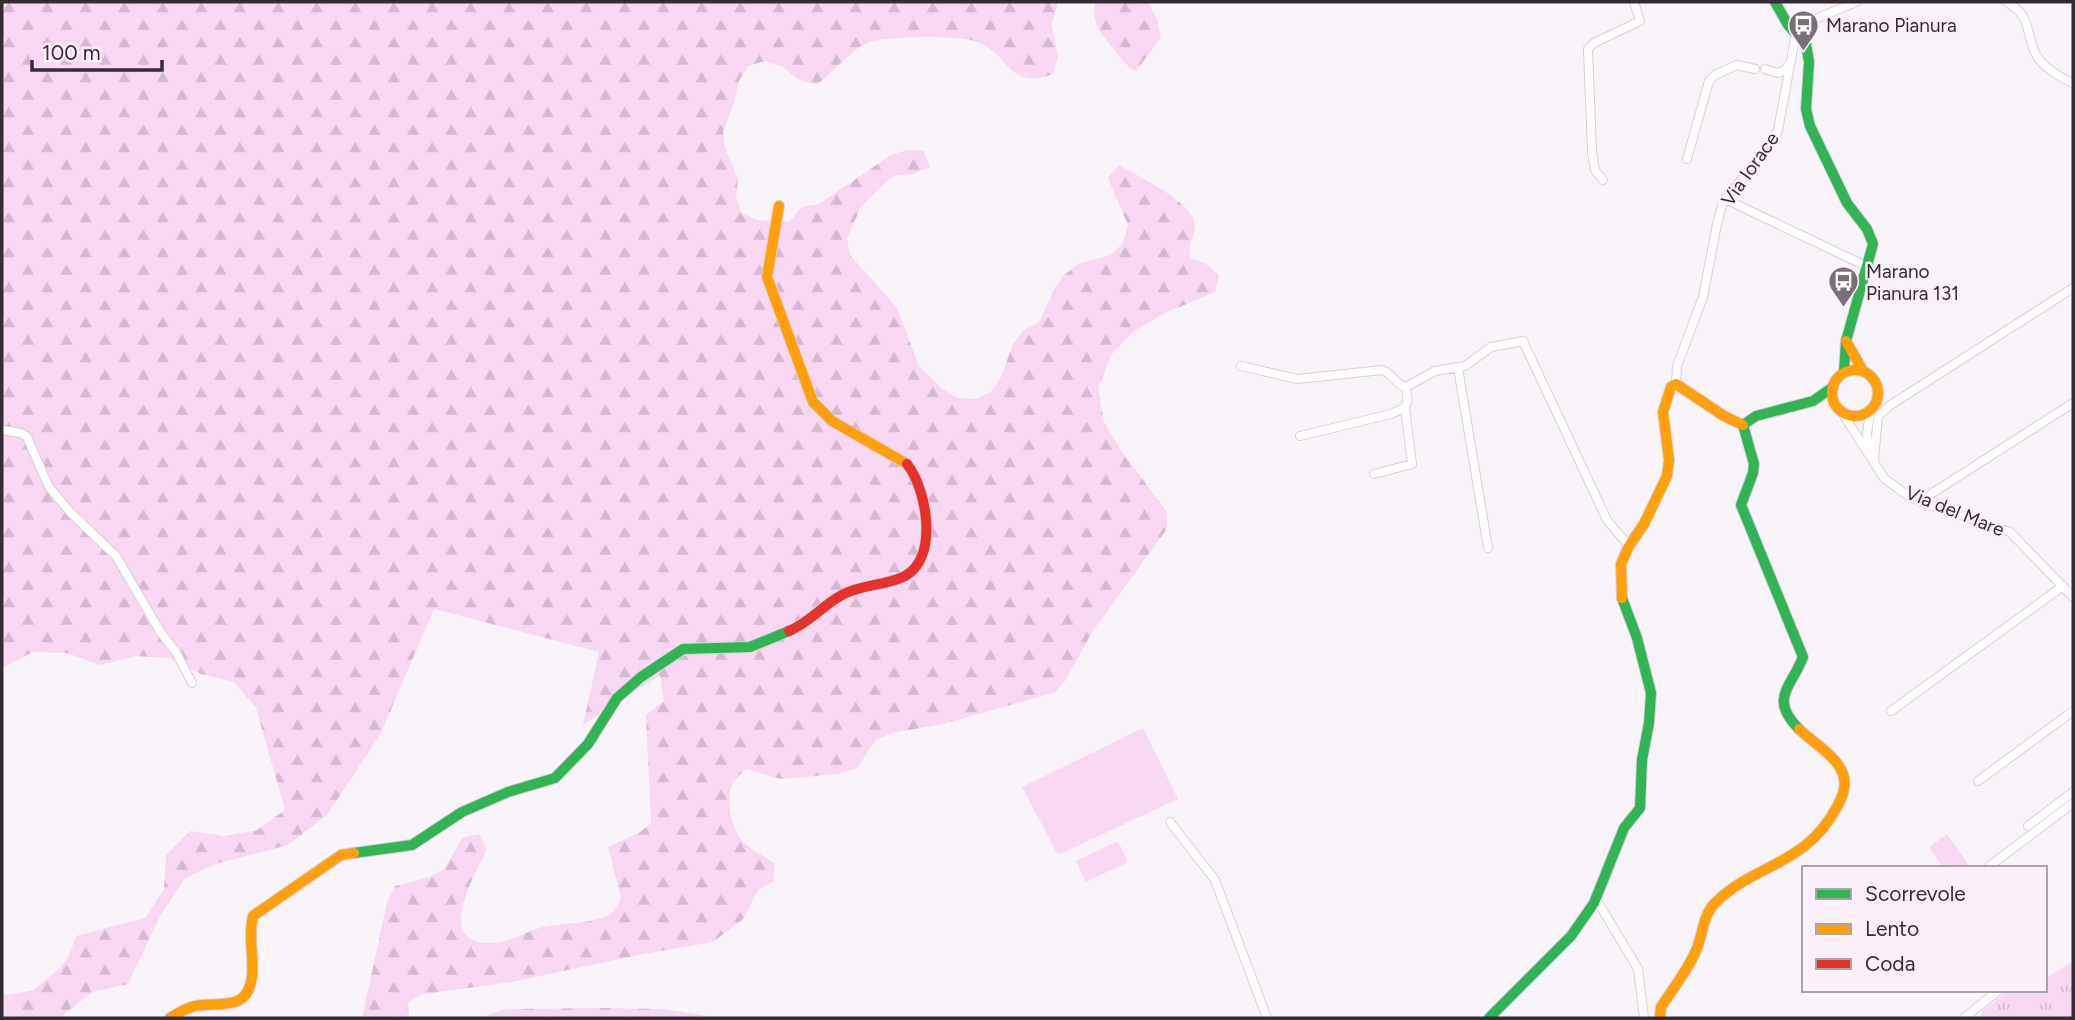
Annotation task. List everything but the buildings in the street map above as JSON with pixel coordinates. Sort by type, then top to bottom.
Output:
[{"type":"street","points":[[1603,180],[1595,170],[1592,152],[1588,48],[1640,21],[1634,2]]},
{"type":"street","points":[[1743,425],[1756,416],[1813,401],[1833,387],[1844,372],[1846,341],[1873,244],[1847,203],[1810,126],[1806,109],[1809,62],[1806,44],[1788,24],[1775,2]]},
{"type":"street","points":[[1796,33],[1818,18],[1856,2]]},
{"type":"street","points":[[2007,2],[2025,17],[2036,54],[2051,70],[2073,82]]},
{"type":"street","name":"Via Iorace","points":[[1676,384],[1677,366],[1703,297],[1717,224],[1725,199],[1773,141],[1778,130],[1796,33]]},
{"type":"street","points":[[1687,159],[1709,81],[1715,75],[1737,65],[1778,73],[1785,70],[1792,58]]},
{"type":"street","points":[[1725,199],[1868,267]]},
{"type":"street","points":[[170,1018],[194,1006],[222,1005],[242,998],[251,979],[253,950],[250,923],[253,916],[341,855],[412,845],[462,812],[509,792],[555,778],[588,744],[617,698],[641,677],[683,649],[750,647],[801,626],[843,594],[905,576],[918,565],[925,553],[925,504],[916,475],[905,461],[832,421],[813,402],[809,393],[767,277],[779,206]]},
{"type":"street","points":[[1872,458],[1878,416],[1889,406],[2073,288]]},
{"type":"street","points":[[1241,366],[1297,379],[1382,370],[1398,384],[1406,387],[1435,371],[1458,368],[1472,362],[1491,347],[1523,341],[1607,520],[1629,546]]},
{"type":"street","points":[[1846,341],[1863,371]]},
{"type":"street","points":[[1458,368],[1488,548]]},
{"type":"street","points":[[1844,372],[1863,371],[1872,376],[1877,386],[1878,399],[1870,411],[1867,434],[1872,458]]},
{"type":"street","points":[[1489,1018],[1571,936],[1596,900],[1624,828],[1640,808],[1642,760],[1651,693],[1637,638],[1621,594],[1620,564],[1644,524],[1667,475],[1669,460],[1663,412],[1671,387],[1676,384],[1685,388],[1724,419],[1743,425]]},
{"type":"street","points":[[1374,474],[1412,464],[1405,408],[1408,402],[1406,387]]},
{"type":"street","points":[[1833,387],[1833,399],[1839,409]]},
{"type":"street","points":[[1813,401],[1856,416],[1870,411]]},
{"type":"street","points":[[1920,501],[2073,403]]},
{"type":"street","points":[[1300,436],[1391,414],[1405,408]]},
{"type":"street","name":"Via del Mare","points":[[1839,409],[1884,478],[1903,493],[1920,501],[2010,532],[2073,597]]},
{"type":"street","points":[[1660,1018],[1661,1007],[1698,948],[1709,910],[1727,893],[1803,848],[1829,819],[1841,800],[1845,785],[1844,777],[1832,759],[1803,733],[1784,708],[1786,686],[1801,667],[1803,657],[1741,505],[1754,464],[1743,425]]},
{"type":"street","points":[[2,430],[22,433],[27,437],[49,487],[71,513],[116,556],[161,633],[173,646],[192,683]]},
{"type":"street","points":[[1891,711],[2063,586]]},
{"type":"street","points":[[1978,780],[2069,714],[2073,726]]},
{"type":"street","points":[[2028,826],[2073,792]]},
{"type":"street","points":[[1990,866],[2073,803]]},
{"type":"street","points":[[1170,822],[1215,880],[1267,1018]]},
{"type":"street","points":[[1596,900],[1638,969],[1644,1018]]},
{"type":"street","points":[[1965,1017],[1996,992]]},
{"type":"green space","points":[[2,2],[1058,2],[1052,24],[1058,58],[1053,74],[1038,78],[1018,75],[997,54],[977,42],[940,37],[892,38],[870,42],[855,50],[816,85],[798,79],[783,67],[765,61],[748,66],[739,81],[723,132],[725,148],[738,179],[736,196],[741,213],[757,220],[789,222],[802,207],[819,204],[891,155],[907,150],[924,151],[930,167],[913,174],[894,176],[886,182],[861,207],[847,238],[850,255],[897,308],[919,366],[944,390],[958,398],[976,399],[991,392],[1001,377],[1013,344],[1024,330],[1039,322],[1063,276],[1078,264],[1111,255],[1123,243],[1128,225],[1108,178],[1119,165],[1185,207],[1195,225],[1190,257],[1206,264],[1219,276],[1215,292],[1165,313],[1134,331],[1111,355],[1098,388],[1104,422],[1120,449],[1167,512],[1167,529],[1092,632],[1065,681],[1054,693],[943,724],[892,733],[876,740],[857,768],[839,774],[781,779],[746,769],[731,788],[731,816],[742,841],[775,864],[773,882],[758,890],[743,919],[713,942],[512,982],[424,994],[408,1002],[409,1018],[362,1018],[387,902],[395,886],[430,877],[445,868],[462,838],[479,834],[487,850],[474,875],[463,907],[461,921],[464,933],[474,941],[491,943],[543,927],[589,921],[612,913],[621,899],[608,847],[639,833],[651,823],[646,715],[664,701],[660,675],[583,725],[599,652],[434,609],[380,735],[327,815],[288,845],[216,864],[185,878],[160,916],[128,984],[93,992],[64,1014],[64,1018],[2,1018],[2,996],[34,990],[60,968],[69,956],[76,936],[145,918],[164,889],[166,855],[190,831],[224,836],[257,830],[285,810],[256,708],[234,682],[201,674],[170,658],[136,656],[100,665],[67,653],[33,652],[2,668]]},
{"type":"green space","points":[[1095,2],[1147,2],[1157,18],[1161,38],[1136,71],[1100,31],[1096,22]]},
{"type":"green space","points":[[1143,728],[1178,799],[1058,855],[1022,787]]},
{"type":"green space","points":[[1947,834],[1970,866],[1943,866],[1929,847]]},
{"type":"green space","points":[[1118,841],[1128,862],[1086,882],[1076,861]]},
{"type":"green space","points":[[2073,961],[2073,1018],[1986,1018],[1981,1015],[1982,1011],[2006,992],[2047,992],[2047,978]]},
{"type":"green space","points":[[505,1009],[664,1009],[719,1018],[479,1018]]},
{"type":"traffic: fast","points":[[1775,2],[1788,25],[1806,44],[1809,62],[1806,109],[1810,126],[1847,203],[1867,229],[1873,244],[1846,341],[1844,372]]},
{"type":"traffic: fast","points":[[1799,729],[1785,709],[1784,701],[1785,693],[1803,657],[1741,505],[1754,464],[1743,425],[1756,416],[1813,401],[1833,387]]},
{"type":"traffic: fast","points":[[1489,1018],[1571,936],[1594,903],[1624,828],[1640,808],[1642,760],[1651,693],[1637,638],[1622,598]]},
{"type":"traffic: fast","points":[[354,853],[412,845],[462,812],[508,792],[555,778],[588,744],[617,698],[641,677],[683,649],[750,647],[789,631]]},
{"type":"traffic: slow","points":[[779,206],[767,277],[813,402],[832,421],[907,464]]},
{"type":"traffic: slow","points":[[1846,341],[1863,371]]},
{"type":"traffic: slow","points":[[1855,370],[1871,377],[1878,393],[1871,409],[1855,416],[1839,409],[1832,393],[1839,377],[1855,370]]},
{"type":"traffic: slow","points":[[1622,598],[1621,564],[1667,476],[1669,460],[1663,412],[1671,387],[1676,384],[1724,416],[1743,425]]},
{"type":"traffic: slow","points":[[1660,1018],[1661,1007],[1698,947],[1705,920],[1715,903],[1730,890],[1780,862],[1811,840],[1840,802],[1845,782],[1840,767],[1799,729]]},
{"type":"traffic: slow","points":[[170,1018],[192,1007],[231,1003],[244,996],[252,977],[253,916],[341,855],[354,853]]},
{"type":"traffic: jam","points":[[789,631],[842,595],[898,579],[916,567],[926,539],[926,523],[920,490],[907,464]]},
{"type":"place","name":"Marano Pianura","points":[[1803,52]]},
{"type":"place","name":"Marano Pianura 131","points":[[1843,309]]}]
